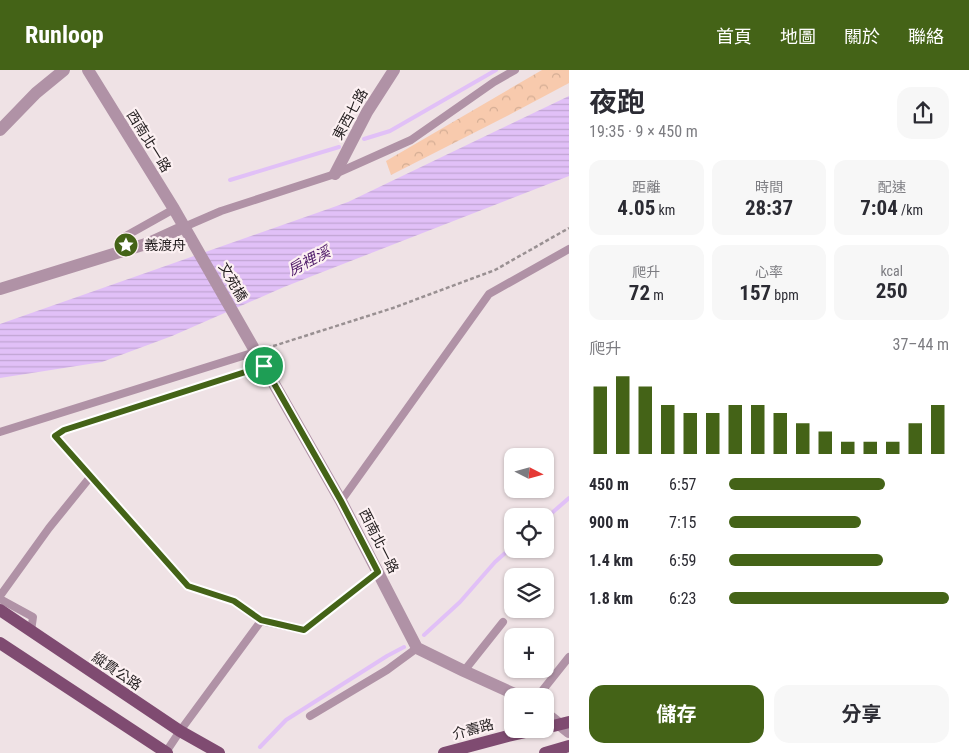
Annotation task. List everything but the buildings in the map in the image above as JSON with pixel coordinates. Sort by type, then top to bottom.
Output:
[{"type":"main road","name":"縱貫公路","points":[[0,610],[180,731],[219,753]]},
{"type":"main road","points":[[0,643],[166,753]]},
{"type":"main road","name":"介壽路","points":[[444,753],[504,737]]},
{"type":"main road","points":[[545,753],[569,746]]},
{"type":"street","points":[[0,130],[36,93],[64,70]]},
{"type":"street","name":"西南北一路","points":[[88,70],[184,227]]},
{"type":"street","name":"東西七路","points":[[335,174],[367,112],[394,70]]},
{"type":"street","points":[[0,288],[149,243],[184,227]]},
{"type":"street","name":"文苑橋","points":[[184,227],[256,352]]},
{"type":"street","name":"西南北一路","points":[[256,352],[341,501],[417,648]]},
{"type":"street","points":[[417,648],[504,689]]},
{"type":"street","points":[[554,719],[566,726]]},
{"type":"lane","points":[[184,227],[221,211],[335,174],[411,140],[514,70]]},
{"type":"lane","points":[[124,237],[174,209]]},
{"type":"lane","points":[[341,501],[489,294],[569,249]]},
{"type":"lane","points":[[0,432],[256,352]]},
{"type":"lane","points":[[264,366],[64,430],[55,436],[188,586],[234,601],[261,620],[304,630],[378,572]]},
{"type":"lane","points":[[31,630],[33,617],[0,598],[49,528],[91,476]]},
{"type":"lane","points":[[166,753],[261,620]]},
{"type":"lane","points":[[464,671],[503,622]]},
{"type":"lane","points":[[310,716],[387,670],[417,648]]},
{"type":"lane","points":[[544,688],[569,657]]},
{"type":"path","points":[[256,352],[393,308],[495,270],[569,228]]},
{"type":"green space","points":[[542,70],[569,70],[569,83],[391,175],[386,161]]},
{"type":"water","name":"房裡溪","points":[[569,96],[569,176],[284,287],[172,336],[102,362],[0,378],[0,324],[348,202]]},
{"type":"waterway","points":[[364,139],[390,131],[496,70]]},
{"type":"waterway","points":[[230,180],[339,147]]},
{"type":"waterway","points":[[554,511],[569,498]]},
{"type":"waterway","points":[[424,635],[460,602],[504,554]]},
{"type":"waterway","points":[[260,747],[286,720],[404,647]]},
{"type":"place","name":"義渡舟","points":[[126,245]]},
{"type":"route","points":[[264,366],[341,501],[378,572],[304,630],[261,620],[234,601],[188,586],[55,436],[64,430],[264,366]]}]
